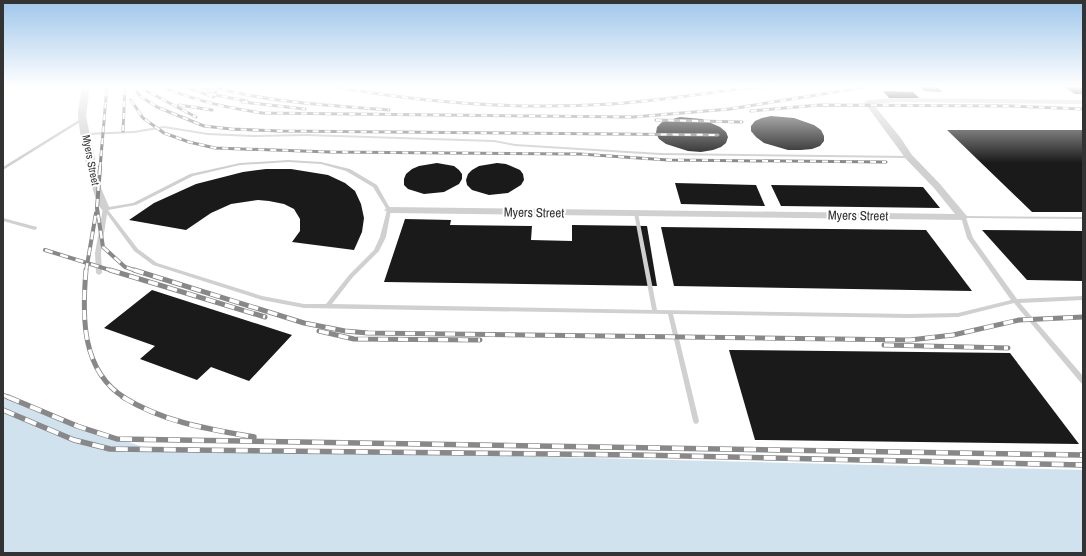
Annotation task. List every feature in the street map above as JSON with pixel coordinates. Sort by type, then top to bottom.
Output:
[{"type":"street","name":"Myers Street","points":[[84,112],[83,119],[96,188],[105,209]]},
{"type":"street","points":[[875,112],[898,139],[909,157],[938,186],[963,217]]},
{"type":"street","name":"Myers Street","points":[[389,210],[963,217]]},
{"type":"lane","points":[[3,170],[83,119]]},
{"type":"lane","points":[[86,134],[134,132],[164,127],[208,134],[306,134],[494,141],[515,146],[660,154],[909,157]]},
{"type":"lane","points":[[105,209],[134,204],[192,175],[240,164],[288,161],[321,163],[348,170],[375,186],[389,210],[383,237],[376,251],[351,276],[327,307]]},
{"type":"lane","points":[[99,273],[98,253],[105,209]]},
{"type":"lane","points":[[105,209],[136,250],[155,264],[262,298],[304,306],[944,316],[976,311],[1000,303],[1015,301],[1083,298]]},
{"type":"lane","points":[[636,213],[655,312]]},
{"type":"lane","points":[[1083,218],[963,217],[970,238],[1015,301],[1083,381]]},
{"type":"lane","points":[[3,219],[35,228]]},
{"type":"lane","points":[[670,312],[696,421]]},
{"type":"water","points":[[3,397],[143,447],[1083,470],[1083,553],[3,553]]},
{"type":"building","points":[[771,116],[794,118],[814,125],[821,130],[824,136],[824,141],[820,146],[812,149],[801,150],[788,150],[764,143],[751,131],[751,126],[755,121]]},
{"type":"building","points":[[680,117],[702,119],[720,127],[726,132],[728,137],[726,143],[713,150],[701,152],[688,151],[666,144],[659,139],[656,133],[657,127],[662,122]]},
{"type":"building","points":[[947,130],[1083,130],[1083,212],[1032,212]]},
{"type":"building","points":[[437,163],[454,166],[459,170],[462,174],[462,179],[459,184],[444,192],[424,194],[408,189],[404,185],[406,174],[412,169],[419,166]]},
{"type":"building","points":[[497,163],[506,164],[520,170],[523,174],[524,180],[521,185],[508,193],[489,195],[472,190],[467,185],[466,180],[468,174],[472,170],[479,166]]},
{"type":"building","points":[[266,169],[291,169],[328,175],[345,183],[355,191],[361,204],[364,218],[362,232],[354,250],[292,242],[300,231],[300,219],[294,209],[284,204],[269,201],[258,200],[231,204],[211,213],[186,230],[129,220],[154,203],[196,184],[243,172]]},
{"type":"building","points":[[675,183],[756,185],[765,206],[681,204]]},
{"type":"building","points":[[771,185],[923,187],[940,208],[781,206]]},
{"type":"building","points":[[405,219],[451,220],[450,225],[532,226],[531,240],[572,241],[572,225],[647,226],[657,286],[384,282]]},
{"type":"building","points":[[661,227],[926,230],[972,291],[674,286]]},
{"type":"building","points":[[982,230],[1083,231],[1083,281],[1027,280]]},
{"type":"building","points":[[152,290],[292,335],[249,381],[211,367],[197,380],[140,359],[155,346],[104,328]]},
{"type":"building","points":[[729,350],[1010,353],[1079,444],[755,440]]},
{"type":"railway","points":[[100,168],[105,112]]},
{"type":"railway","points":[[123,131],[124,112]]},
{"type":"railway","points":[[139,112],[143,118],[164,133],[189,142],[215,148],[330,152],[580,154],[668,160],[886,162]]},
{"type":"railway","points":[[169,112],[204,126],[231,129],[280,131],[718,135]]},
{"type":"railway","points":[[186,112],[196,117]]},
{"type":"railway","points":[[256,112],[633,117],[694,112]]},
{"type":"railway","points":[[656,120],[742,122]]},
{"type":"railway","points":[[100,167],[97,208],[103,247],[125,267],[134,270]]},
{"type":"railway","points":[[87,263],[96,213]]},
{"type":"railway","points":[[45,250],[87,263]]},
{"type":"railway","points":[[86,271],[87,263]]},
{"type":"railway","points":[[87,263],[113,271]]},
{"type":"railway","points":[[86,270],[84,306],[85,324],[92,358],[100,373],[111,387],[125,398]]},
{"type":"railway","points":[[110,270],[265,317]]},
{"type":"railway","points":[[134,270],[304,323],[345,331],[368,333],[910,340],[953,335],[1019,320],[1083,317]]},
{"type":"railway","points":[[319,331],[354,339],[480,340]]},
{"type":"railway","points":[[884,345],[1008,348]]},
{"type":"railway","points":[[3,395],[10,398]]},
{"type":"railway","points":[[8,397],[77,426],[117,439],[1083,455]]},
{"type":"railway","points":[[123,397],[138,406],[170,419],[220,431],[254,437]]},
{"type":"railway","points":[[3,410],[74,440],[110,449],[637,455],[1083,465]]}]
